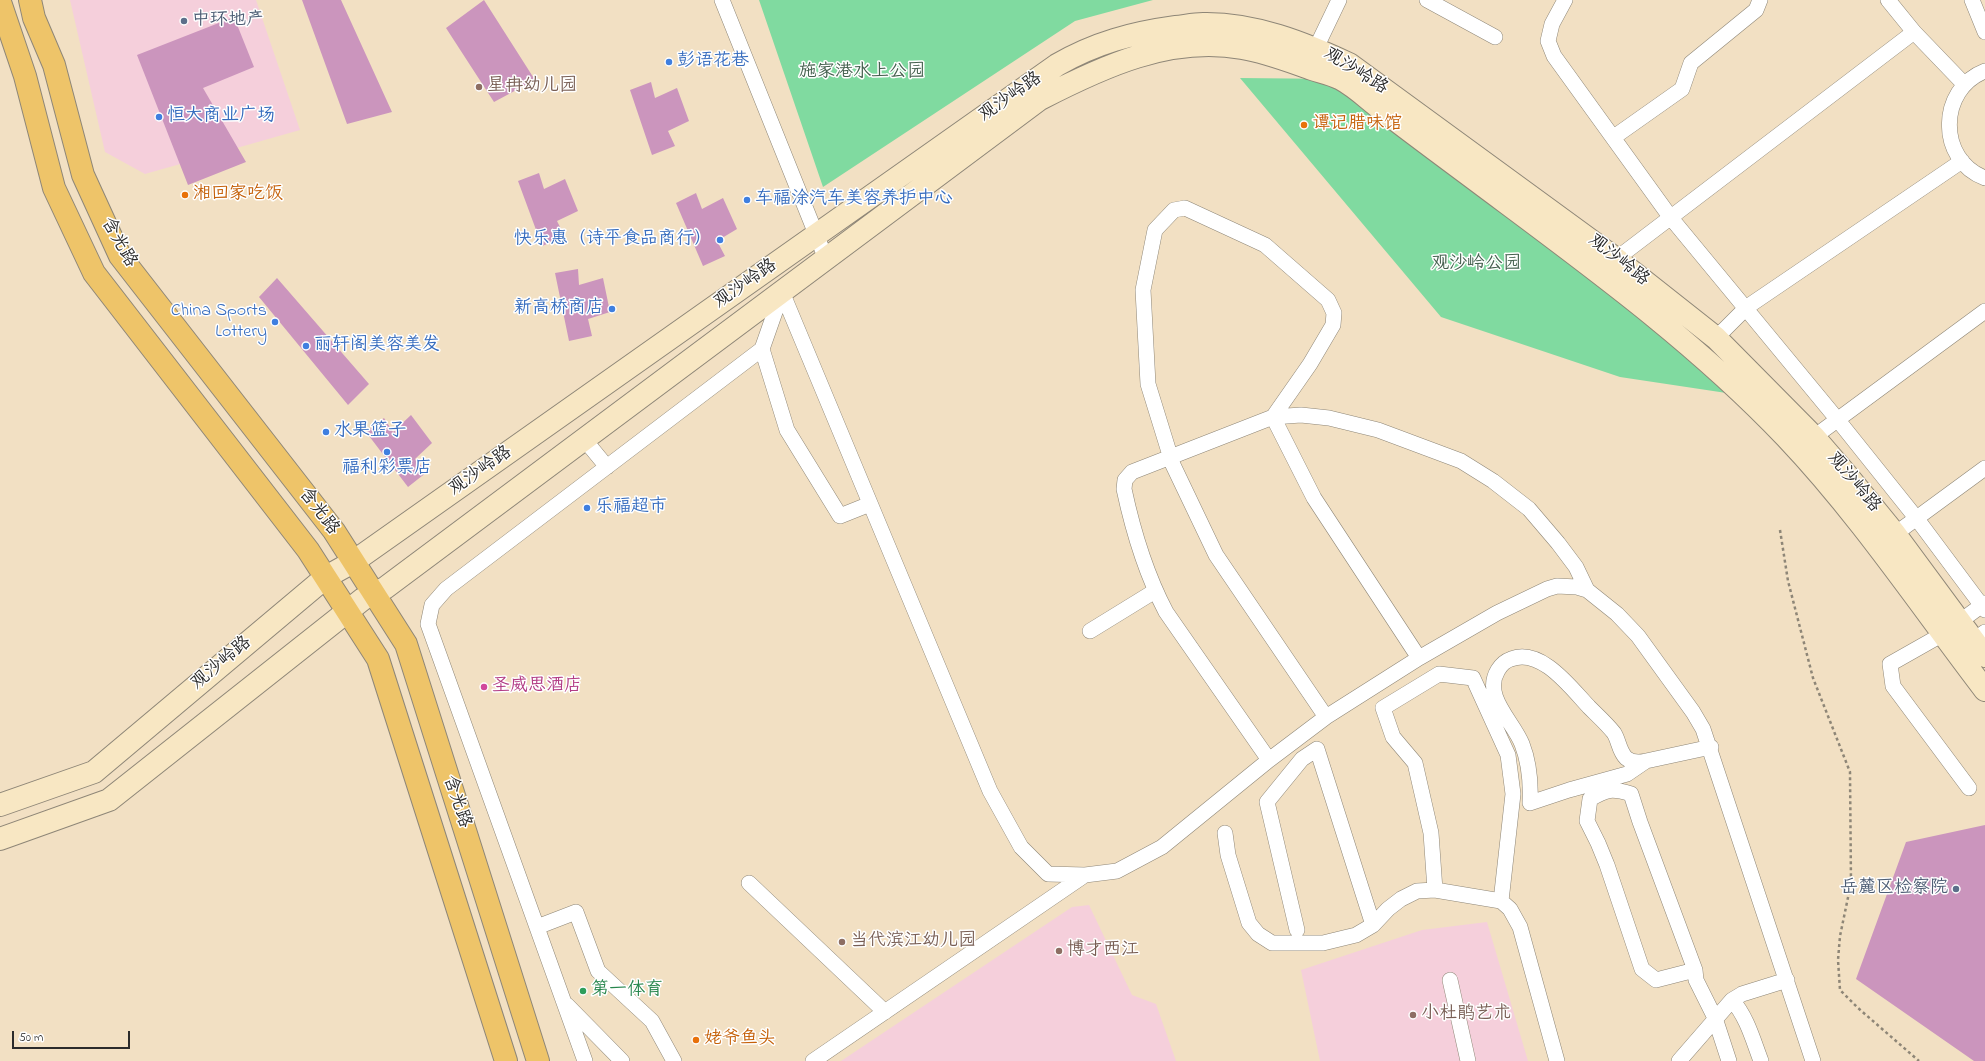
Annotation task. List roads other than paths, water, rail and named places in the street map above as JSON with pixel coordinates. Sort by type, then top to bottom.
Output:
[{"type":"main road","name":"含光路","points":[[30,0],[34,18],[54,65],[83,175],[120,256],[334,531],[406,644],[538,1061]]},
{"type":"main road","name":"含光路","points":[[0,2],[25,76],[54,188],[94,273],[308,550],[378,659],[506,1061]]},
{"type":"main road","name":"观沙岭路","points":[[0,805],[94,772],[326,577],[354,562],[1057,65],[1078,53],[1108,40],[1157,30],[1203,24],[1240,28],[1277,35],[1316,48],[1349,64],[1616,259],[1716,338],[1814,437],[1895,534],[1951,628]]},
{"type":"main road","name":"观沙岭路","points":[[0,839],[109,800],[347,611],[363,599],[391,584],[1040,100],[1070,84],[1116,64],[1161,50],[1204,45],[1240,48],[1276,56],[1341,79],[1517,211],[1684,341],[1754,405],[1786,437],[1830,486],[1879,548],[1951,628]]},
{"type":"main road","points":[[1951,628],[1975,646],[1985,690]]},
{"type":"street","points":[[722,0],[826,259]]},
{"type":"street","points":[[1316,48],[1339,0]]},
{"type":"street","points":[[1427,0],[1496,37]]},
{"type":"street","points":[[1565,0],[1552,24],[1548,41],[1554,56],[1614,137],[1671,218],[1837,419],[1984,606],[1951,628],[1890,664],[1892,686],[1969,788]]},
{"type":"street","points":[[1614,137],[1682,89],[1691,63],[1756,10],[1760,0]]},
{"type":"street","points":[[1888,0],[1914,32],[1964,84]]},
{"type":"street","points":[[1972,0],[1985,32]]},
{"type":"street","points":[[1616,259],[1914,32]]},
{"type":"street","points":[[1985,71],[1964,84],[1955,97],[1949,113],[1948,130],[1953,146],[1962,161],[1971,170],[1985,178]]},
{"type":"street","points":[[1716,338],[1746,307],[1962,161]]},
{"type":"street","points":[[1273,417],[1310,364],[1333,325],[1334,313],[1328,300],[1265,245],[1185,208],[1174,210],[1154,230],[1143,290],[1148,384],[1171,458],[1216,555],[1326,717]]},
{"type":"street","points":[[585,1061],[428,624],[432,605],[446,589],[762,349],[782,292]]},
{"type":"street","points":[[782,292],[990,791],[1021,847],[1048,874],[1085,875],[1117,871],[1162,847],[1269,760],[1326,717],[1419,658],[1497,613],[1547,589],[1567,586],[1587,590]]},
{"type":"street","points":[[1814,437],[1985,310]]},
{"type":"street","points":[[762,349],[787,430],[840,516],[870,504]]},
{"type":"street","points":[[1269,760],[1166,612],[1155,591],[1145,565],[1124,489],[1125,480],[1132,472],[1273,417],[1301,415],[1350,423],[1378,430],[1461,461],[1493,481],[1528,509],[1558,543],[1576,567],[1587,590],[1617,614],[1638,636],[1693,712],[1703,729],[1711,747],[1813,1061]]},
{"type":"street","points":[[1273,417],[1314,498],[1419,658]]},
{"type":"street","points":[[584,440],[607,467]]},
{"type":"street","points":[[1895,534],[1985,468]]},
{"type":"street","points":[[1090,631],[1155,591]]},
{"type":"street","points":[[1646,761],[1628,774],[1569,790],[1530,803],[1531,783],[1522,745],[1516,730],[1495,699],[1494,677],[1501,665],[1510,659],[1523,656],[1544,663],[1560,675],[1614,734],[1626,757],[1638,763],[1646,761],[1711,747]]},
{"type":"street","points":[[1435,890],[1431,833],[1415,763],[1394,737],[1383,708],[1439,674],[1473,678],[1508,755],[1513,794],[1507,864],[1501,901]]},
{"type":"street","points":[[1296,930],[1267,802],[1302,759],[1317,749],[1373,925]]},
{"type":"street","points":[[1695,970],[1656,980],[1642,970],[1607,866],[1598,843],[1586,821],[1590,799],[1605,790],[1618,790],[1631,794],[1695,970],[1696,980],[1715,1018],[1729,1061]]},
{"type":"street","points":[[1226,833],[1228,855],[1249,923],[1258,934],[1272,943],[1323,943],[1356,935],[1373,925],[1388,909],[1401,899],[1417,891],[1435,890],[1501,901],[1510,909],[1520,927],[1557,1061]]},
{"type":"street","points":[[813,1061],[1085,875]]},
{"type":"street","points":[[749,883],[885,1012]]},
{"type":"street","points":[[537,927],[576,912],[598,971],[652,1021],[674,1061]]},
{"type":"street","points":[[1450,980],[1468,1061]]},
{"type":"street","points":[[1679,1061],[1732,1000],[1742,994],[1787,980]]},
{"type":"street","points":[[1732,1000],[1741,1010],[1761,1061]]},
{"type":"street","points":[[564,1001],[622,1061]]},
{"type":"place","name":"中环地产","points":[[184,21]]},
{"type":"place","name":"彭语花巷","points":[[669,62]]},
{"type":"place","name":"星冉幼儿园","points":[[479,87]]},
{"type":"place","name":"恒大商业广场","points":[[159,117]]},
{"type":"place","name":"谭记腊味馆","points":[[1304,125]]},
{"type":"place","name":"湘回家吃饭","points":[[185,195]]},
{"type":"place","name":"车福涂汽车美容养护中心","points":[[747,200]]},
{"type":"place","name":"快乐惠（诗平食品商行）","points":[[720,240]]},
{"type":"place","name":"新高桥商店","points":[[612,309]]},
{"type":"place","name":"China Sports Lottery","points":[[275,322]]},
{"type":"place","name":"丽轩阁美容美发","points":[[306,346]]},
{"type":"place","name":"水果篮子","points":[[326,432]]},
{"type":"place","name":"福利彩票店","points":[[387,452]]},
{"type":"place","name":"乐福超市","points":[[587,508]]},
{"type":"place","name":"圣威思酒店","points":[[484,687]]},
{"type":"place","name":"岳麓区检察院","points":[[1956,889]]},
{"type":"place","name":"当代滨江幼儿园","points":[[842,942]]},
{"type":"place","name":"博才西江","points":[[1059,951]]},
{"type":"place","name":"第一体育","points":[[583,991]]},
{"type":"place","name":"小杜鹃艺术","points":[[1413,1015]]},
{"type":"place","name":"姥爷鱼头","points":[[696,1040]]},
{"type":"park label","name":"施家港水上公园","points":[[862,73]]},
{"type":"park label","name":"观沙岭公园","points":[[1476,265]]}]
